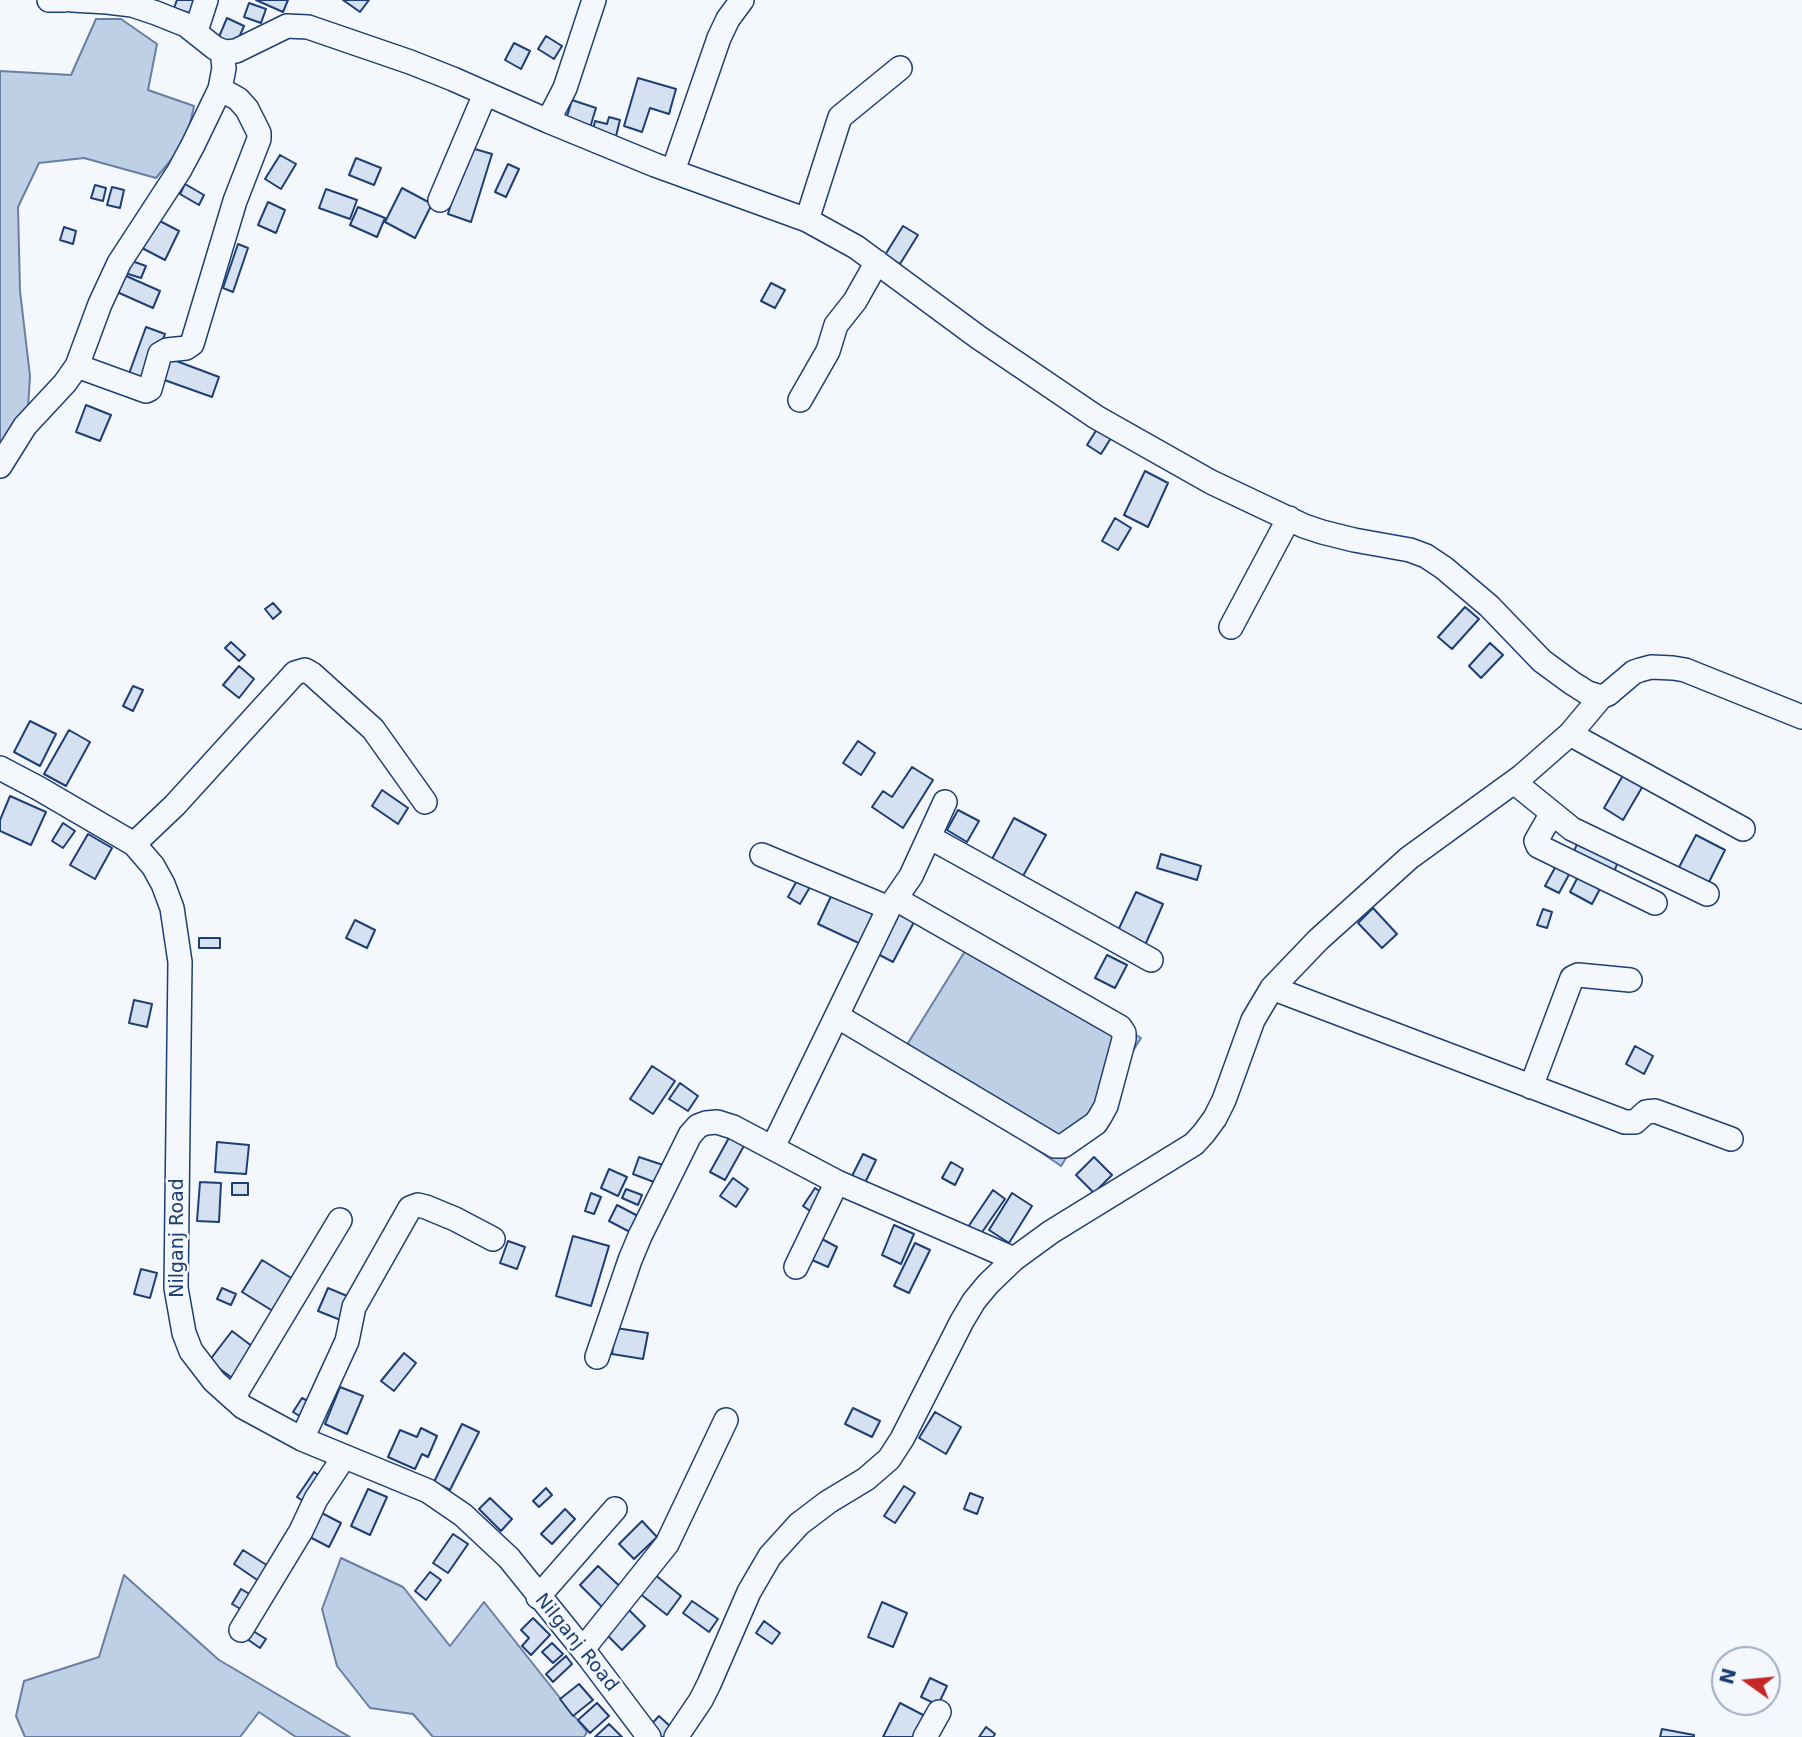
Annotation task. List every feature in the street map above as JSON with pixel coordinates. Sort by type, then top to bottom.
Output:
[{"type":"street","points":[[49,0],[64,0]]},
{"type":"street","points":[[72,0],[133,3],[177,20],[196,31],[207,42],[229,52],[287,26],[307,27],[410,62],[673,171],[807,220],[856,247],[978,337],[1096,417],[1211,482],[1304,526],[1335,536],[1410,550],[1426,556],[1489,606],[1550,667],[1588,693],[1601,696],[1608,694],[1640,670],[1651,667],[1673,668],[1685,670],[1802,717]]},
{"type":"street","points":[[196,31],[206,0]]},
{"type":"street","points":[[548,121],[565,88],[594,0]]},
{"type":"street","points":[[673,171],[719,38],[728,19],[742,0]]},
{"type":"street","points":[[0,466],[25,426],[77,366],[100,304],[119,263],[184,163],[220,89],[224,68],[222,51]]},
{"type":"street","points":[[807,220],[840,117],[900,68]]},
{"type":"street","points":[[77,366],[146,391],[150,389],[160,355],[167,350],[186,348],[192,344],[235,201],[259,139],[247,109],[238,99],[220,89]]},
{"type":"street","points":[[440,200],[485,94]]},
{"type":"street","points":[[800,400],[828,351],[836,325],[855,301],[877,262]]},
{"type":"street","points":[[1231,627],[1289,518]]},
{"type":"street","points":[[134,844],[183,796],[299,671],[305,670],[373,729],[425,802]]},
{"type":"street","points":[[676,1737],[701,1700],[749,1592],[770,1556],[799,1524],[866,1479],[889,1459],[974,1301],[988,1284],[1014,1259],[1062,1225],[1194,1144],[1205,1133],[1224,1100],[1253,1020],[1272,988],[1318,940],[1409,858],[1514,782],[1570,734],[1601,696]]},
{"type":"street","points":[[1570,734],[1744,829]]},
{"type":"street","name":"Nilganj Road","points":[[0,768],[134,844],[153,866],[172,908],[180,962],[176,1288],[179,1313],[191,1351],[208,1374],[243,1407],[302,1439],[428,1491],[463,1515],[509,1558],[538,1597],[583,1649],[649,1737]]},
{"type":"street","points":[[1514,782],[1580,834],[1707,894]]},
{"type":"street","points":[[773,1147],[893,904],[911,876],[945,803]]},
{"type":"street","points":[[1552,813],[1536,841],[1538,846],[1655,904]]},
{"type":"street","points":[[929,837],[1151,960]]},
{"type":"street","points":[[762,855],[893,904],[1120,1027],[1124,1039],[1101,1115],[1096,1123],[1063,1146],[1055,1146],[836,1016]]},
{"type":"street","points":[[1531,1087],[1572,978],[1578,975],[1630,980]]},
{"type":"street","points":[[1272,988],[1625,1122],[1634,1122],[1646,1112],[1655,1111],[1731,1139]]},
{"type":"street","points":[[597,1357],[630,1260],[690,1135],[698,1126],[706,1123],[717,1122],[733,1127],[837,1182],[1014,1259]]},
{"type":"street","points":[[796,1267],[837,1182]]},
{"type":"street","points":[[302,1439],[347,1341],[354,1307],[410,1208],[418,1205],[426,1207],[493,1239]]},
{"type":"street","points":[[233,1398],[340,1220]]},
{"type":"street","points":[[583,1649],[667,1544],[726,1420]]},
{"type":"street","points":[[241,1630],[301,1531],[316,1499],[344,1457]]},
{"type":"street","points":[[538,1597],[615,1509]]},
{"type":"street","points":[[925,1737],[939,1712]]},
{"type":"water","points":[[96,19],[121,19],[157,44],[148,90],[194,106],[186,142],[156,178],[84,158],[39,163],[18,207],[20,291],[30,376],[28,408],[0,459],[0,71],[71,75]]},
{"type":"water","points":[[975,935],[1141,1038],[1061,1166],[900,1056]]},
{"type":"water","points":[[341,1558],[403,1587],[450,1646],[484,1602],[587,1732],[584,1737],[433,1737],[413,1714],[370,1708],[337,1666],[322,1609]]},
{"type":"water","points":[[124,1575],[219,1660],[350,1737],[296,1737],[259,1712],[240,1737],[25,1737],[16,1716],[24,1681],[99,1657]]},
{"type":"building","points":[[177,0],[197,0],[192,14],[174,8]]},
{"type":"building","points":[[256,0],[288,0],[283,12]]},
{"type":"building","points":[[343,0],[369,0],[360,12]]},
{"type":"building","points":[[249,3],[266,9],[261,23],[244,17]]},
{"type":"building","points":[[227,18],[244,26],[235,47],[218,39]]},
{"type":"building","points":[[546,36],[562,46],[554,59],[538,49]]},
{"type":"building","points":[[514,43],[530,51],[521,69],[505,60]]},
{"type":"building","points":[[638,78],[676,89],[669,114],[650,108],[642,132],[624,126]]},
{"type":"building","points":[[572,100],[596,108],[589,131],[565,123]]},
{"type":"building","points":[[609,117],[620,120],[615,140],[592,134],[595,121],[607,124]]},
{"type":"building","points":[[468,147],[492,154],[471,222],[448,214]]},
{"type":"building","points":[[280,155],[296,164],[281,189],[265,179]]},
{"type":"building","points":[[356,158],[381,168],[374,185],[349,175]]},
{"type":"building","points":[[508,164],[519,169],[506,197],[495,192]]},
{"type":"building","points":[[185,184],[204,195],[199,205],[180,194]]},
{"type":"building","points":[[95,185],[106,188],[103,201],[91,198]]},
{"type":"building","points":[[112,187],[124,190],[120,208],[107,205]]},
{"type":"building","points":[[402,188],[432,204],[415,238],[385,222]]},
{"type":"building","points":[[326,189],[357,200],[350,219],[319,208]]},
{"type":"building","points":[[268,202],[285,210],[276,233],[258,225]]},
{"type":"building","points":[[358,207],[385,218],[377,237],[350,225]]},
{"type":"building","points":[[156,219],[179,231],[165,260],[142,248]]},
{"type":"building","points":[[903,226],[918,235],[900,264],[885,255]]},
{"type":"building","points":[[64,227],[76,231],[73,244],[60,240]]},
{"type":"building","points":[[238,244],[248,248],[233,292],[223,288]]},
{"type":"building","points":[[129,260],[146,266],[141,278],[125,273]]},
{"type":"building","points":[[124,275],[160,291],[153,308],[117,292]]},
{"type":"building","points":[[771,283],[785,290],[775,308],[761,301]]},
{"type":"building","points":[[146,327],[165,334],[144,389],[126,382]]},
{"type":"building","points":[[163,356],[219,377],[212,397],[156,377]]},
{"type":"building","points":[[86,405],[111,415],[100,441],[76,432]]},
{"type":"building","points":[[1097,429],[1111,438],[1101,454],[1087,445]]},
{"type":"building","points":[[1145,471],[1168,483],[1148,527],[1124,515]]},
{"type":"building","points":[[1115,518],[1131,528],[1118,550],[1102,541]]},
{"type":"building","points":[[273,603],[281,612],[273,619],[265,609]]},
{"type":"building","points":[[1465,607],[1479,619],[1452,649],[1438,637]]},
{"type":"building","points":[[231,642],[245,655],[239,661],[225,648]]},
{"type":"building","points":[[1490,643],[1503,655],[1481,678],[1469,666]]},
{"type":"building","points":[[239,666],[254,679],[239,698],[223,685]]},
{"type":"building","points":[[133,686],[143,690],[133,711],[123,706]]},
{"type":"building","points":[[30,721],[56,734],[40,766],[14,752]]},
{"type":"building","points":[[69,730],[90,742],[66,786],[44,774]]},
{"type":"building","points":[[858,741],[875,753],[861,775],[843,763]]},
{"type":"building","points":[[912,767],[933,780],[903,828],[872,807],[883,791],[892,797]]},
{"type":"building","points":[[1625,772],[1644,784],[1623,820],[1604,808]]},
{"type":"building","points":[[382,790],[408,808],[398,824],[372,806]]},
{"type":"building","points":[[10,796],[46,812],[31,845],[0,831],[0,820]]},
{"type":"building","points":[[958,810],[979,821],[967,842],[947,830]]},
{"type":"building","points":[[1014,818],[1046,835],[1023,876],[992,859]]},
{"type":"building","points":[[63,823],[75,831],[63,848],[52,841]]},
{"type":"building","points":[[88,834],[112,848],[95,879],[70,865]]},
{"type":"building","points":[[1696,835],[1725,850],[1706,888],[1676,873]]},
{"type":"building","points":[[1577,844],[1618,862],[1612,877],[1571,859]]},
{"type":"building","points":[[1161,854],[1201,866],[1197,880],[1157,868]]},
{"type":"building","points":[[1557,864],[1571,871],[1559,893],[1545,886]]},
{"type":"building","points":[[1580,873],[1602,885],[1592,904],[1570,892]]},
{"type":"building","points":[[800,875],[813,882],[800,904],[788,897]]},
{"type":"building","points":[[834,890],[879,912],[863,945],[818,924]]},
{"type":"building","points":[[1136,892],[1163,904],[1143,950],[1115,937]]},
{"type":"building","points":[[1373,908],[1397,934],[1382,948],[1358,923]]},
{"type":"building","points":[[1543,909],[1552,912],[1547,928],[1537,925]]},
{"type":"building","points":[[894,912],[914,922],[893,962],[874,952]]},
{"type":"building","points":[[355,920],[375,930],[367,948],[346,938]]},
{"type":"building","points":[[199,938],[220,938],[220,948],[199,948]]},
{"type":"building","points":[[1107,955],[1127,965],[1115,988],[1095,978]]},
{"type":"building","points":[[134,1000],[152,1004],[147,1027],[129,1023]]},
{"type":"building","points":[[1635,1046],[1653,1056],[1644,1074],[1626,1064]]},
{"type":"building","points":[[652,1066],[675,1081],[653,1114],[630,1099]]},
{"type":"building","points":[[680,1083],[698,1096],[688,1111],[669,1099]]},
{"type":"building","points":[[730,1136],[745,1144],[725,1180],[710,1172]]},
{"type":"building","points":[[217,1142],[249,1145],[246,1174],[215,1172]]},
{"type":"building","points":[[863,1154],[876,1160],[862,1189],[849,1182]]},
{"type":"building","points":[[639,1157],[666,1166],[659,1184],[633,1174]]},
{"type":"building","points":[[1094,1157],[1112,1175],[1094,1193],[1076,1175]]},
{"type":"building","points":[[951,1162],[963,1169],[955,1185],[942,1178]]},
{"type":"building","points":[[609,1169],[627,1177],[618,1196],[601,1188]]},
{"type":"building","points":[[733,1178],[748,1189],[736,1207],[720,1196]]},
{"type":"building","points":[[200,1182],[221,1183],[219,1222],[197,1221]]},
{"type":"building","points":[[232,1183],[248,1183],[248,1195],[232,1195]]},
{"type":"building","points":[[815,1188],[825,1195],[813,1213],[803,1206]]},
{"type":"building","points":[[626,1189],[642,1195],[638,1205],[622,1198]]},
{"type":"building","points":[[993,1190],[1005,1199],[978,1238],[966,1230]]},
{"type":"building","points":[[591,1193],[601,1197],[594,1214],[585,1211]]},
{"type":"building","points":[[1012,1193],[1032,1206],[1009,1243],[989,1230]]},
{"type":"building","points":[[617,1205],[638,1216],[630,1232],[609,1221]]},
{"type":"building","points":[[894,1225],[914,1234],[901,1264],[882,1255]]},
{"type":"building","points":[[573,1236],[609,1246],[591,1306],[556,1296]]},
{"type":"building","points":[[822,1239],[837,1247],[828,1267],[812,1260]]},
{"type":"building","points":[[508,1241],[525,1247],[517,1269],[500,1263]]},
{"type":"building","points":[[915,1243],[930,1250],[909,1293],[894,1286]]},
{"type":"building","points":[[262,1260],[301,1284],[281,1316],[242,1292]]},
{"type":"building","points":[[141,1269],[157,1273],[150,1298],[134,1294]]},
{"type":"building","points":[[222,1288],[236,1294],[231,1305],[217,1299]]},
{"type":"building","points":[[328,1288],[352,1298],[343,1321],[318,1311]]},
{"type":"building","points":[[616,1328],[648,1333],[643,1359],[612,1354]]},
{"type":"building","points":[[232,1331],[257,1350],[235,1380],[209,1361]]},
{"type":"building","points":[[404,1353],[416,1363],[394,1391],[381,1381]]},
{"type":"building","points":[[340,1387],[363,1396],[347,1434],[325,1424]]},
{"type":"building","points":[[302,1398],[315,1405],[306,1420],[293,1412]]},
{"type":"building","points":[[853,1408],[880,1421],[872,1437],[845,1424]]},
{"type":"building","points":[[935,1412],[961,1427],[946,1454],[919,1438]]},
{"type":"building","points":[[462,1424],[479,1432],[450,1490],[434,1482]]},
{"type":"building","points":[[421,1428],[437,1436],[428,1457],[422,1454],[415,1469],[388,1457],[400,1430],[417,1437]]},
{"type":"building","points":[[314,1472],[326,1480],[309,1505],[297,1497]]},
{"type":"building","points":[[904,1486],[915,1493],[895,1523],[884,1516]]},
{"type":"building","points":[[546,1488],[552,1495],[539,1507],[533,1501]]},
{"type":"building","points":[[368,1489],[387,1497],[370,1535],[351,1526]]},
{"type":"building","points":[[970,1493],[983,1498],[977,1514],[964,1509]]},
{"type":"building","points":[[490,1498],[512,1519],[501,1531],[479,1509]]},
{"type":"building","points":[[565,1509],[575,1519],[552,1544],[541,1534]]},
{"type":"building","points":[[316,1510],[341,1523],[329,1547],[304,1534]]},
{"type":"building","points":[[642,1521],[657,1537],[634,1559],[619,1544]]},
{"type":"building","points":[[453,1534],[468,1544],[448,1573],[433,1563]]},
{"type":"building","points":[[243,1550],[276,1571],[266,1586],[234,1564]]},
{"type":"building","points":[[598,1566],[626,1592],[607,1612],[580,1585]]},
{"type":"building","points":[[430,1572],[441,1580],[426,1600],[415,1591]]},
{"type":"building","points":[[654,1574],[681,1596],[667,1615],[639,1593]]},
{"type":"building","points":[[241,1589],[258,1599],[249,1614],[232,1604]]},
{"type":"building","points":[[692,1601],[718,1619],[709,1632],[683,1613]]},
{"type":"building","points":[[882,1602],[907,1613],[893,1647],[868,1637]]},
{"type":"building","points":[[626,1607],[645,1626],[622,1650],[603,1631]]},
{"type":"building","points":[[533,1618],[550,1635],[531,1655],[522,1646],[529,1638],[521,1630]]},
{"type":"building","points":[[764,1621],[780,1633],[772,1644],[756,1633]]},
{"type":"building","points":[[253,1631],[266,1639],[260,1648],[247,1639]]},
{"type":"building","points":[[552,1643],[563,1654],[553,1663],[542,1652]]},
{"type":"building","points":[[566,1656],[572,1664],[553,1682],[546,1674]]},
{"type":"building","points":[[930,1678],[947,1686],[938,1705],[921,1697]]},
{"type":"building","points":[[579,1684],[593,1700],[573,1716],[560,1699]]},
{"type":"building","points":[[597,1703],[609,1716],[590,1733],[578,1720]]},
{"type":"building","points":[[900,1703],[927,1717],[917,1737],[883,1737]]},
{"type":"building","points":[[659,1716],[672,1728],[664,1737],[655,1737],[647,1729]]},
{"type":"building","points":[[609,1724],[622,1737],[595,1737]]},
{"type":"building","points":[[986,1727],[995,1734],[993,1737],[979,1737]]},
{"type":"building","points":[[1662,1729],[1694,1735],[1694,1737],[1660,1737]]}]
